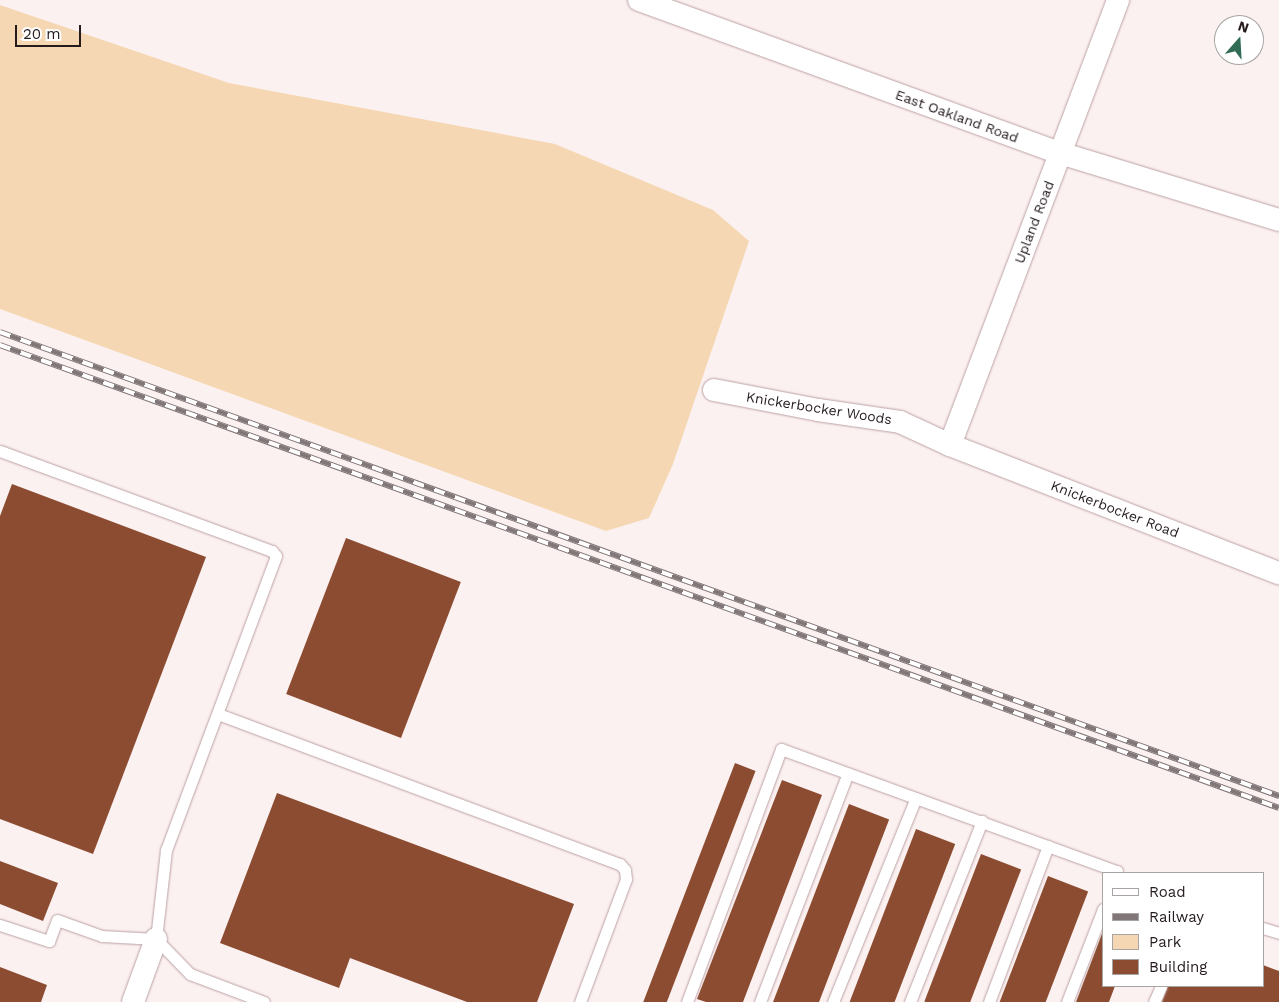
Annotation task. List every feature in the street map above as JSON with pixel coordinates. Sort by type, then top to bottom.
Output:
[{"type":"street","name":"East Oakland Road","points":[[639,0],[1060,153],[1279,220]]},
{"type":"street","name":"Upland Road","points":[[950,445],[1118,0]]},
{"type":"street","name":"Knickerbocker Woods","points":[[714,390],[818,410],[900,422],[950,445]]},
{"type":"street","name":"Knickerbocker Road","points":[[950,445],[1279,573]]},
{"type":"street","points":[[133,1002],[156,939]]},
{"type":"lane","points":[[0,451],[272,550],[276,562],[166,850],[156,939]]},
{"type":"lane","points":[[218,714],[620,864],[625,870],[626,879],[580,1002]]},
{"type":"lane","points":[[686,1002],[782,749],[1116,872]]},
{"type":"lane","points":[[760,1002],[848,773]]},
{"type":"lane","points":[[833,1002],[916,798]]},
{"type":"lane","points":[[910,1002],[982,821]]},
{"type":"lane","points":[[989,1002],[1048,846]]},
{"type":"lane","points":[[1067,1002],[1102,911]]},
{"type":"lane","points":[[0,924],[49,942],[57,920],[102,936],[156,939],[190,974],[264,1002]]},
{"type":"lane","points":[[1264,928],[1279,933]]},
{"type":"lane","points":[[1154,1002],[1161,987]]},
{"type":"green space","points":[[0,5],[229,83],[555,144],[713,210],[749,241],[673,464],[649,518],[606,531],[0,309]]},
{"type":"building","points":[[12,484],[206,557],[93,854],[0,819],[0,516]]},
{"type":"building","points":[[346,538],[461,582],[401,738],[286,694]]},
{"type":"building","points":[[735,763],[756,771],[667,1002],[643,1002]]},
{"type":"building","points":[[782,780],[822,795],[743,1002],[706,1002],[697,999]]},
{"type":"building","points":[[277,793],[574,904],[537,1002],[467,1002],[350,958],[339,988],[220,943]]},
{"type":"building","points":[[849,804],[889,819],[819,1002],[773,1002]]},
{"type":"building","points":[[916,829],[955,844],[895,1002],[850,1002]]},
{"type":"building","points":[[981,854],[1021,869],[970,1002],[924,1002]]},
{"type":"building","points":[[0,861],[58,883],[43,921],[0,904]]},
{"type":"building","points":[[1048,876],[1088,891],[1046,1002],[1000,1002]]},
{"type":"building","points":[[1102,934],[1102,987],[1115,987],[1109,1002],[1076,1002]]},
{"type":"building","points":[[1264,965],[1279,971],[1279,1002],[1162,1002],[1168,987],[1264,987]]},
{"type":"building","points":[[0,967],[47,985],[41,1002],[0,1002]]},
{"type":"railway","points":[[0,332],[1279,796]]},
{"type":"railway","points":[[0,345],[1279,808]]}]
